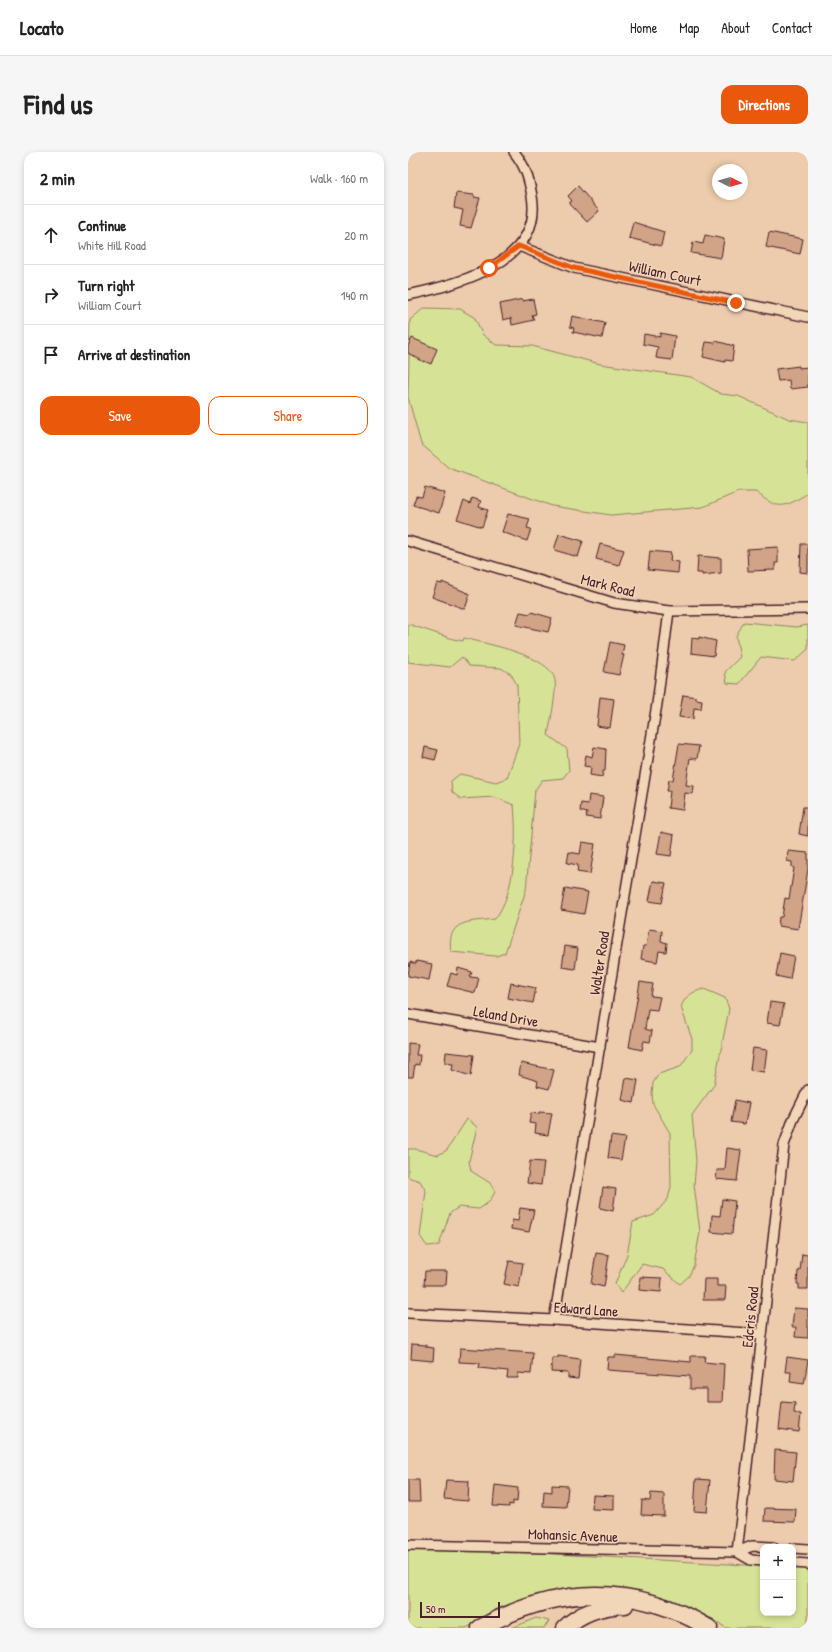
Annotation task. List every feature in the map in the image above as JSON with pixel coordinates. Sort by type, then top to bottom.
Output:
[{"type":"highway","points":[[480,1628],[521,1608],[559,1598],[585,1596],[617,1596],[637,1599],[692,1618],[709,1628]]},
{"type":"highway","points":[[565,1628],[589,1612],[608,1606],[626,1604],[658,1606]]},
{"type":"street","points":[[408,295],[447,287],[489,268],[519,246],[533,222],[534,208],[530,184],[522,162],[514,152]]},
{"type":"street","name":"William Court","points":[[519,246],[574,268],[808,317]]},
{"type":"street","name":"Mark Road","points":[[408,542],[614,603],[669,611],[808,609]]},
{"type":"street","name":"Walter Road","points":[[554,1320],[657,704],[669,611]]},
{"type":"street","name":"Leland Drive","points":[[408,1014],[600,1047]]},
{"type":"street","name":"Edcris Road","points":[[737,1552],[784,1144],[793,1120],[808,1090]]},
{"type":"street","name":"Edward Lane","points":[[408,1313],[554,1320],[762,1334]]},
{"type":"street","name":"Mohansic Avenue","points":[[408,1546],[737,1552],[752,1546],[760,1546]]},
{"type":"street","points":[[796,1548],[808,1549]]},
{"type":"street","name":"Mohansic Avenue","points":[[737,1552],[751,1560],[760,1561]]},
{"type":"street","points":[[796,1564],[808,1564]]},
{"type":"green space","points":[[424,308],[460,309],[475,318],[482,334],[496,345],[532,346],[600,364],[691,377],[721,394],[738,396],[789,419],[808,422],[808,493],[793,502],[782,505],[776,505],[770,502],[756,492],[738,492],[703,507],[611,515],[552,506],[449,468],[421,444],[408,397],[410,320]]},
{"type":"green space","points":[[744,622],[797,627],[808,625],[808,649],[795,661],[761,657],[739,684],[727,683],[725,672],[740,657],[736,636]]},
{"type":"green space","points":[[408,624],[453,639],[463,641],[464,638],[501,647],[530,657],[551,671],[555,680],[554,699],[548,735],[567,749],[569,770],[563,778],[542,780],[535,790],[526,890],[505,953],[496,956],[451,952],[450,941],[452,933],[462,924],[495,919],[502,908],[511,880],[514,864],[514,805],[494,797],[461,799],[452,792],[451,781],[460,774],[496,782],[507,778],[519,744],[517,685],[511,674],[501,668],[469,666],[462,657],[450,667],[408,662]]},
{"type":"green space","points":[[704,989],[725,998],[729,1009],[714,1085],[692,1115],[696,1161],[694,1185],[700,1232],[694,1265],[689,1276],[680,1284],[663,1269],[642,1264],[621,1293],[615,1284],[627,1255],[633,1222],[654,1215],[668,1199],[671,1187],[670,1133],[653,1104],[653,1083],[659,1074],[680,1067],[692,1050],[692,1039],[681,1007],[690,995],[696,991]]},
{"type":"green space","points":[[467,1119],[477,1127],[469,1161],[471,1171],[490,1183],[495,1192],[489,1202],[479,1209],[459,1207],[450,1213],[439,1245],[427,1246],[420,1236],[426,1191],[420,1181],[408,1177],[408,1149],[415,1149],[438,1155],[447,1150]]},
{"type":"green space","points":[[408,1549],[537,1553],[760,1566],[760,1616],[796,1616],[796,1568],[808,1569],[808,1628],[726,1628],[713,1619],[653,1597],[508,1607],[466,1628],[408,1628]]},
{"type":"green space","points":[[536,1618],[549,1621],[544,1628],[512,1628]]},
{"type":"building","points":[[578,186],[599,211],[587,222],[569,203],[572,201],[568,196]]},
{"type":"building","points":[[456,193],[474,195],[474,197],[480,198],[471,228],[460,226],[463,210],[454,208]]},
{"type":"building","points":[[633,222],[664,232],[661,246],[629,238]]},
{"type":"building","points":[[769,232],[803,239],[800,254],[766,247]]},
{"type":"building","points":[[705,235],[724,239],[721,258],[691,253],[693,242],[703,244]]},
{"type":"building","points":[[523,299],[523,301],[533,299],[536,314],[532,315],[534,320],[512,325],[511,318],[503,320],[500,304]]},
{"type":"building","points":[[572,316],[605,323],[602,338],[573,332],[574,328],[570,327]]},
{"type":"building","points":[[660,333],[675,336],[672,360],[656,358],[658,347],[643,344],[644,334],[660,337]]},
{"type":"building","points":[[412,338],[437,349],[431,364],[424,362],[408,353],[408,346]]},
{"type":"building","points":[[716,341],[734,346],[732,361],[725,360],[725,362],[703,357],[706,342],[715,343]]},
{"type":"building","points":[[799,366],[799,368],[808,367],[808,387],[790,389],[789,380],[778,381],[776,369]]},
{"type":"building","points":[[425,487],[445,493],[439,513],[413,505],[416,496],[422,497]]},
{"type":"building","points":[[472,498],[481,501],[479,507],[488,510],[482,527],[457,519],[464,501],[470,504]]},
{"type":"building","points":[[508,514],[530,519],[527,528],[531,529],[527,541],[502,532]]},
{"type":"building","points":[[559,534],[583,541],[578,557],[554,550]]},
{"type":"building","points":[[600,544],[624,550],[619,565],[596,559]]},
{"type":"building","points":[[801,544],[808,544],[808,573],[800,572]]},
{"type":"building","points":[[778,547],[778,563],[775,563],[775,570],[748,571],[747,549]]},
{"type":"building","points":[[650,551],[671,553],[670,561],[679,562],[678,573],[648,570]]},
{"type":"building","points":[[698,556],[721,558],[721,573],[702,575],[702,573],[697,573]]},
{"type":"building","points":[[442,582],[470,594],[465,609],[432,597],[437,583],[442,584]]},
{"type":"building","points":[[520,612],[530,614],[531,612],[552,618],[548,632],[516,625]]},
{"type":"building","points":[[699,637],[716,641],[714,656],[691,653],[692,638],[699,639]]},
{"type":"building","points":[[610,642],[624,645],[622,655],[624,655],[619,675],[604,672]]},
{"type":"building","points":[[683,695],[696,697],[696,699],[702,700],[701,709],[694,708],[693,719],[679,717]]},
{"type":"building","points":[[600,697],[614,699],[610,728],[597,726]]},
{"type":"building","points":[[679,744],[699,746],[697,759],[690,758],[686,785],[694,786],[693,794],[685,793],[683,810],[668,808],[670,791],[667,791],[669,780],[673,780]]},
{"type":"building","points":[[425,747],[438,750],[435,760],[423,757]]},
{"type":"building","points":[[594,747],[606,749],[605,771],[603,771],[602,777],[590,775],[591,767],[584,766],[586,755],[592,757]]},
{"type":"building","points":[[589,795],[603,797],[600,819],[586,817],[587,813],[580,811],[581,803],[588,804]]},
{"type":"building","points":[[803,807],[808,807],[808,836],[799,834]]},
{"type":"building","points":[[661,832],[674,835],[671,856],[657,854]]},
{"type":"building","points":[[582,842],[595,844],[590,874],[577,872],[578,865],[567,863],[569,852],[580,854]]},
{"type":"building","points":[[788,851],[808,853],[808,869],[798,929],[778,926],[779,917],[782,917],[785,898],[789,899],[794,868],[792,867],[792,862],[787,861]]},
{"type":"building","points":[[653,881],[666,883],[662,903],[649,901]]},
{"type":"building","points":[[565,888],[588,892],[584,914],[561,910]]},
{"type":"building","points":[[649,929],[662,931],[661,941],[667,943],[666,952],[659,951],[657,962],[641,959],[643,946],[646,946]]},
{"type":"building","points":[[565,946],[578,948],[575,969],[562,967]]},
{"type":"building","points":[[780,953],[794,956],[790,979],[776,976]]},
{"type":"building","points":[[416,961],[432,964],[429,980],[408,976],[410,962],[416,964]]},
{"type":"building","points":[[458,968],[472,972],[470,977],[479,978],[475,993],[447,986],[451,973],[457,975]]},
{"type":"building","points":[[640,982],[653,984],[651,996],[660,997],[657,1010],[648,1009],[645,1029],[652,1031],[650,1042],[644,1041],[642,1050],[629,1047]]},
{"type":"building","points":[[511,983],[536,988],[533,1003],[508,998]]},
{"type":"building","points":[[770,1002],[784,1004],[780,1025],[767,1023]]},
{"type":"building","points":[[408,1043],[418,1044],[416,1055],[420,1055],[419,1065],[415,1064],[413,1077],[408,1077]]},
{"type":"building","points":[[753,1048],[767,1050],[764,1072],[750,1070]]},
{"type":"building","points":[[446,1052],[474,1055],[471,1076],[452,1070],[453,1064],[445,1063]]},
{"type":"building","points":[[521,1063],[554,1070],[549,1089],[537,1086],[538,1081],[519,1075]]},
{"type":"building","points":[[626,1078],[638,1080],[634,1103],[622,1100]]},
{"type":"building","points":[[735,1100],[749,1103],[745,1124],[731,1122]]},
{"type":"building","points":[[539,1112],[552,1113],[548,1135],[535,1133],[536,1124],[529,1123],[531,1113],[539,1114]]},
{"type":"building","points":[[611,1136],[625,1138],[621,1160],[608,1158]]},
{"type":"building","points":[[727,1148],[741,1150],[737,1181],[716,1179],[717,1170],[725,1170]]},
{"type":"building","points":[[530,1161],[544,1162],[541,1185],[527,1183]]},
{"type":"building","points":[[603,1187],[616,1189],[613,1211],[600,1208]]},
{"type":"building","points":[[722,1199],[735,1201],[732,1234],[711,1232],[712,1215],[720,1216]]},
{"type":"building","points":[[520,1208],[534,1210],[529,1232],[511,1229],[512,1220],[518,1221]]},
{"type":"building","points":[[596,1253],[609,1255],[604,1287],[591,1284]]},
{"type":"building","points":[[802,1254],[808,1255],[808,1289],[799,1289],[799,1284],[797,1284]]},
{"type":"building","points":[[509,1261],[523,1263],[519,1287],[504,1284]]},
{"type":"building","points":[[425,1271],[447,1271],[446,1285],[424,1285]]},
{"type":"building","points":[[640,1277],[662,1278],[661,1292],[639,1290]]},
{"type":"building","points":[[704,1279],[717,1279],[717,1286],[726,1286],[725,1300],[703,1300]]},
{"type":"building","points":[[794,1308],[808,1309],[808,1338],[795,1337],[796,1327],[792,1327]]},
{"type":"building","points":[[412,1344],[426,1345],[426,1347],[434,1348],[433,1361],[411,1359]]},
{"type":"building","points":[[460,1348],[533,1353],[531,1374],[518,1373],[518,1378],[507,1378],[508,1371],[479,1368],[480,1363],[459,1362]]},
{"type":"building","points":[[615,1355],[691,1362],[691,1356],[705,1356],[704,1362],[724,1364],[722,1402],[707,1402],[707,1389],[690,1389],[690,1376],[607,1370],[608,1357],[615,1357]]},
{"type":"building","points":[[558,1356],[580,1359],[578,1379],[568,1378],[568,1373],[551,1372],[552,1358],[558,1358]]},
{"type":"building","points":[[787,1357],[808,1360],[804,1384],[790,1382],[791,1372],[785,1372]]},
{"type":"building","points":[[782,1402],[795,1403],[794,1413],[801,1414],[799,1432],[779,1429]]},
{"type":"building","points":[[775,1450],[796,1452],[793,1481],[774,1479]]},
{"type":"building","points":[[696,1479],[710,1480],[707,1512],[694,1511]]},
{"type":"building","points":[[408,1480],[419,1480],[420,1502],[408,1502]]},
{"type":"building","points":[[446,1480],[469,1481],[468,1501],[444,1499]]},
{"type":"building","points":[[495,1485],[518,1488],[517,1502],[513,1501],[513,1505],[509,1504],[509,1507],[493,1506]]},
{"type":"building","points":[[552,1485],[568,1486],[566,1507],[543,1506],[544,1491],[552,1492]]},
{"type":"building","points":[[651,1493],[664,1494],[664,1516],[641,1515],[642,1500],[650,1501]]},
{"type":"building","points":[[593,1495],[614,1496],[614,1510],[592,1509]]},
{"type":"building","points":[[765,1508],[796,1509],[795,1522],[764,1521]]},
{"type":"route","points":[[489,268],[517,249],[519,246],[543,257],[574,268],[736,303]]}]
